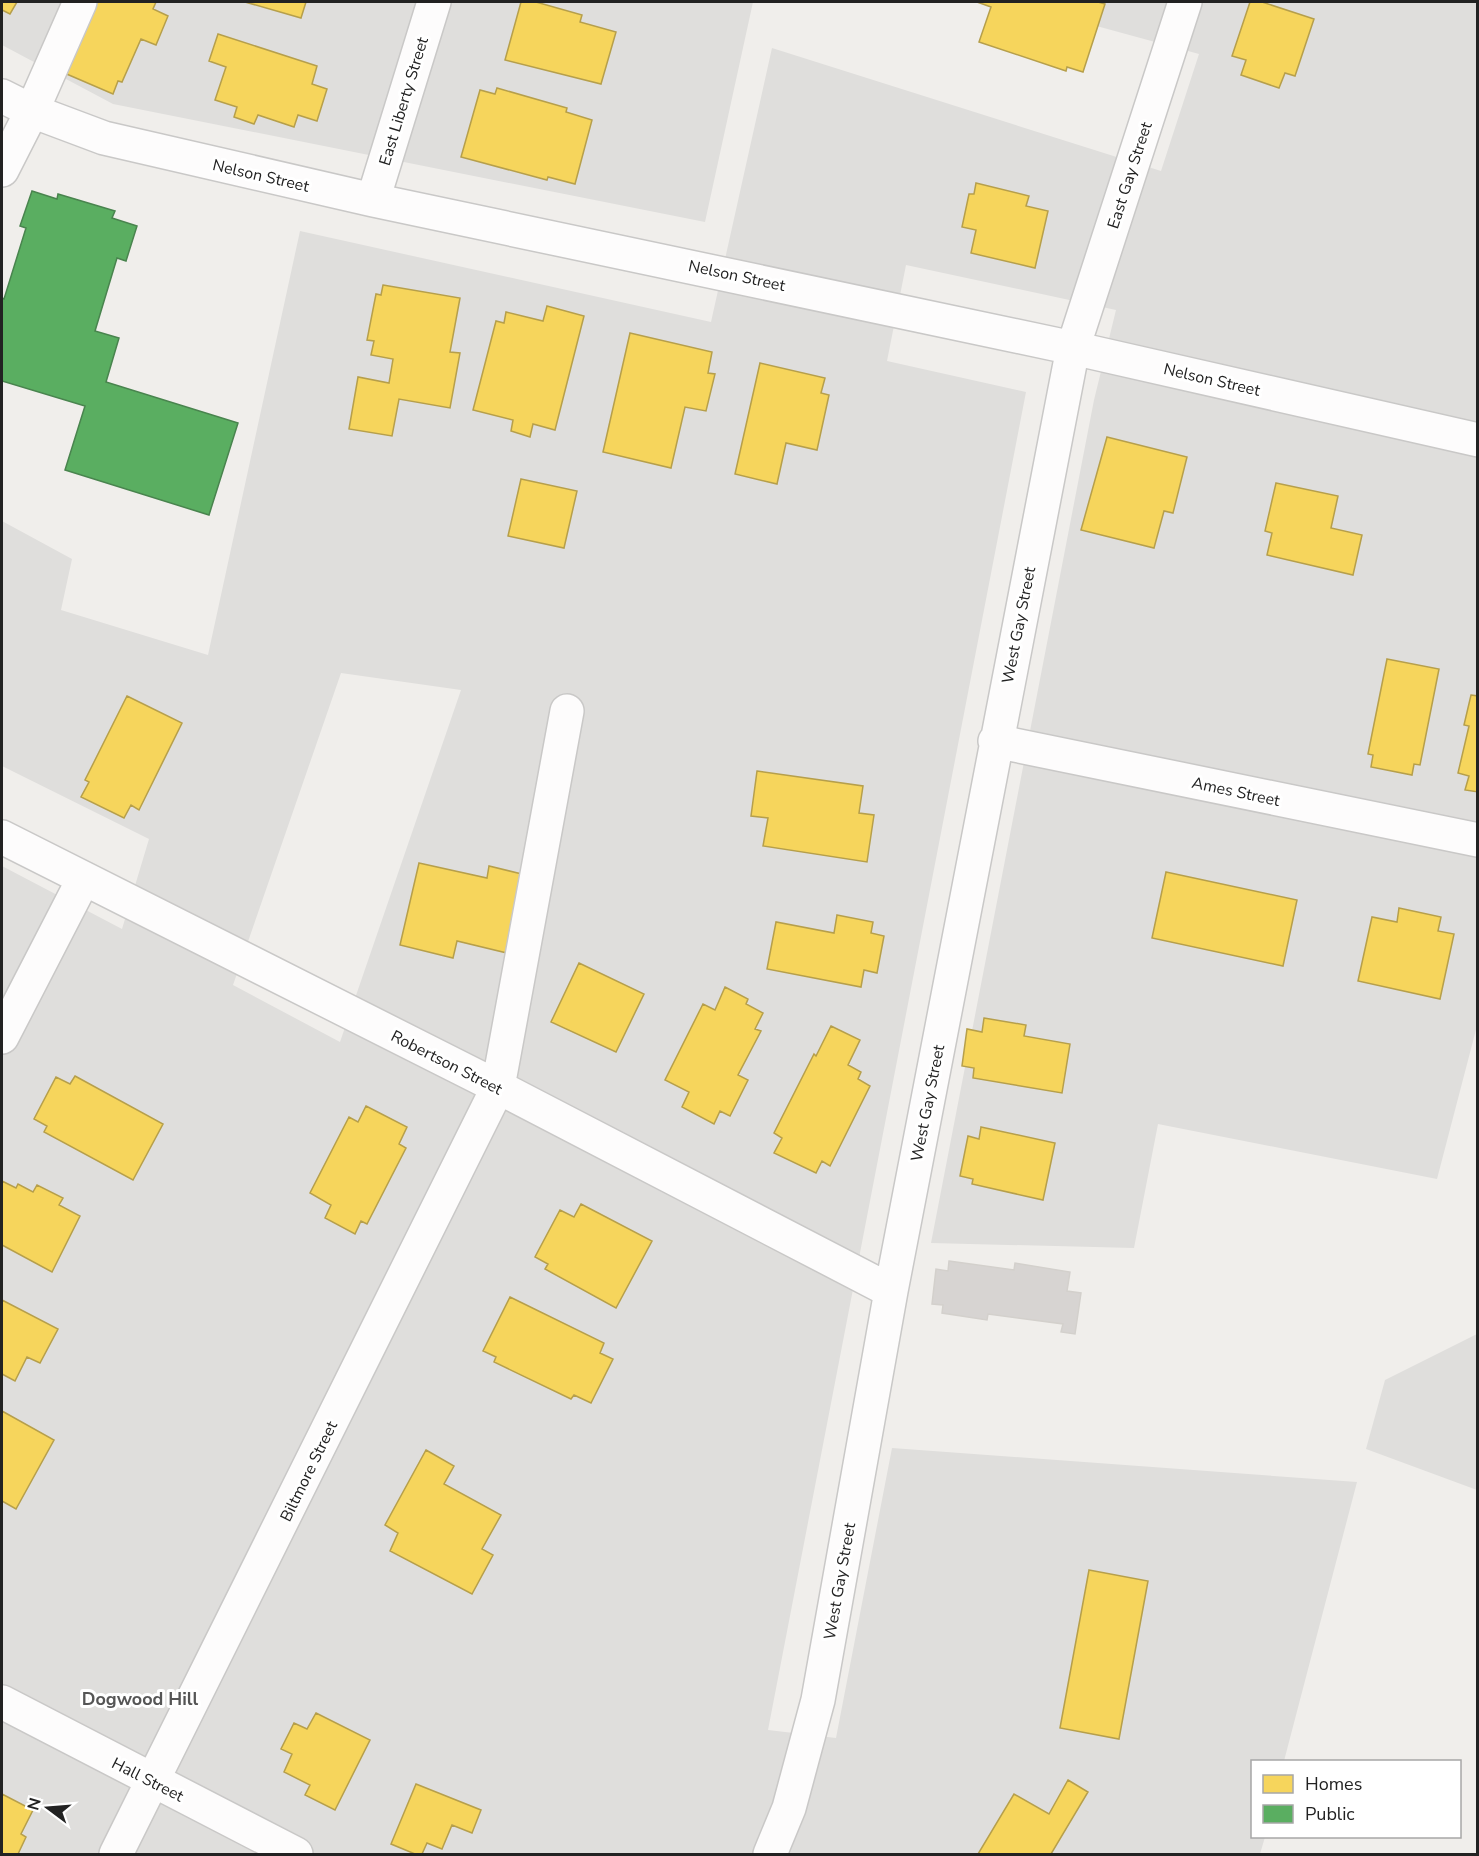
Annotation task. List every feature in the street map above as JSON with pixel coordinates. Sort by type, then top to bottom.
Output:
[{"type":"street","points":[[2,170],[32,111],[80,2]]},
{"type":"street","name":"East Liberty Street","points":[[373,200],[434,2]]},
{"type":"street","name":"East Gay Street","points":[[1072,348],[1185,2]]},
{"type":"street","name":"Nelson Street","points":[[2,96],[32,111],[104,138],[373,200],[1072,348],[1478,440]]},
{"type":"street","name":"West Gay Street","points":[[770,1854],[789,1808],[818,1700],[891,1291],[1072,348]]},
{"type":"street","name":"Biltmore Street","points":[[116,1854],[154,1782],[498,1087],[567,711]]},
{"type":"street","name":"Ames Street","points":[[995,741],[1478,840]]},
{"type":"street","name":"Robertson Street","points":[[2,837],[83,880],[498,1087],[891,1291]]},
{"type":"street","points":[[2,1037],[83,880]]},
{"type":"street","name":"Hall Street","points":[[2,1702],[296,1854]]},
{"type":"shaded area","points":[[2,2],[753,2],[705,222],[113,104],[2,45]]},
{"type":"shaded area","points":[[1009,2],[1477,2],[1478,1022],[1437,1179],[1158,1124],[1134,1248],[931,1243],[1094,400],[1116,310],[906,265],[887,361],[1026,392],[768,1730],[836,1738],[892,1448],[1357,1482],[1284,1760],[1251,1760],[1251,1838],[1265,1838],[1260,1854],[2,1854],[2,866],[122,929],[149,839],[2,766],[2,521],[72,559],[61,610],[208,655],[300,231],[711,322],[772,48],[1161,171],[1199,54]],"holes":[[[341,673],[461,690],[340,1042],[233,985]]]},
{"type":"shaded area","points":[[1477,1334],[1477,1490],[1366,1449],[1385,1380]]},
{"type":"building: Homes","points":[[2,2],[17,2],[10,14],[2,10]]},
{"type":"building: Homes","points":[[88,2],[156,2],[153,9],[168,16],[156,45],[141,39],[122,82],[118,81],[113,94],[62,72]]},
{"type":"building: Homes","points":[[245,2],[306,2],[301,18]]},
{"type":"building: Homes","points":[[521,2],[536,2],[582,15],[580,22],[616,32],[601,84],[505,60]]},
{"type":"building: Homes","points":[[977,2],[1098,2],[1105,4],[1083,72],[1067,67],[1066,71],[979,42],[991,7]]},
{"type":"building: Homes","points":[[1250,2],[1262,2],[1314,19],[1295,76],[1285,73],[1279,88],[1241,75],[1246,60],[1232,56]]},
{"type":"building: Homes","points":[[218,34],[317,66],[312,84],[327,89],[317,121],[298,115],[294,127],[258,115],[254,124],[234,117],[237,107],[215,100],[226,67],[209,61]]},
{"type":"building: Homes","points":[[497,88],[567,108],[566,112],[592,120],[575,184],[548,177],[547,180],[461,157],[480,90],[495,94]]},
{"type":"building: Homes","points":[[976,183],[1029,196],[1026,206],[1048,211],[1035,268],[971,253],[976,230],[962,227],[969,194],[974,194]]},
{"type":"building: Homes","points":[[383,285],[460,298],[450,352],[460,353],[450,408],[399,399],[392,436],[349,429],[358,377],[389,383],[393,359],[371,355],[374,341],[367,340],[376,294],[381,295]]},
{"type":"building: Homes","points":[[547,306],[584,316],[555,430],[533,424],[530,437],[511,431],[513,420],[473,410],[496,321],[504,323],[506,312],[543,321]]},
{"type":"building: Homes","points":[[630,333],[712,352],[708,373],[715,374],[706,411],[685,407],[671,468],[603,452]]},
{"type":"building: Homes","points":[[760,363],[825,378],[821,393],[829,395],[817,450],[786,443],[777,484],[735,474]]},
{"type":"building: Homes","points":[[1107,437],[1187,457],[1173,513],[1164,511],[1154,548],[1081,530]]},
{"type":"building: Homes","points":[[521,479],[577,491],[564,548],[508,536]]},
{"type":"building: Homes","points":[[1276,483],[1338,496],[1331,528],[1362,535],[1353,575],[1267,555],[1272,533],[1265,531]]},
{"type":"building: Homes","points":[[1387,659],[1439,669],[1420,765],[1414,764],[1412,775],[1371,767],[1373,755],[1368,754]]},
{"type":"building: Homes","points":[[1471,695],[1478,696],[1478,792],[1465,790],[1469,776],[1458,773],[1469,726],[1464,725]]},
{"type":"building: Homes","points":[[127,696],[182,723],[139,810],[131,805],[124,818],[81,797],[89,782],[85,780]]},
{"type":"building: Homes","points":[[757,771],[863,786],[859,813],[874,815],[867,862],[763,846],[768,818],[751,816]]},
{"type":"building: Homes","points":[[419,863],[487,878],[489,866],[526,875],[507,953],[457,941],[453,958],[400,945]]},
{"type":"building: Homes","points":[[1166,872],[1297,900],[1283,966],[1152,938]]},
{"type":"building: Homes","points":[[1399,908],[1441,917],[1438,931],[1454,934],[1440,999],[1358,981],[1372,917],[1397,922]]},
{"type":"building: Homes","points":[[837,915],[873,922],[871,933],[884,936],[877,973],[864,970],[861,987],[767,969],[776,922],[834,933]]},
{"type":"building: Homes","points":[[579,963],[644,994],[616,1052],[551,1022]]},
{"type":"building: Homes","points":[[725,987],[748,999],[746,1004],[763,1013],[755,1029],[761,1031],[738,1075],[748,1080],[730,1116],[720,1111],[714,1124],[682,1107],[689,1092],[665,1080],[703,1004],[715,1010]]},
{"type":"building: Homes","points":[[984,1018],[1026,1025],[1024,1036],[1070,1044],[1062,1093],[973,1078],[974,1068],[962,1066],[967,1029],[982,1032]]},
{"type":"building: Homes","points":[[831,1026],[860,1040],[848,1065],[861,1072],[858,1079],[870,1086],[830,1166],[822,1161],[816,1173],[774,1153],[782,1138],[774,1133],[814,1054],[816,1056]]},
{"type":"building: Homes","points":[[75,1076],[163,1124],[133,1180],[44,1132],[47,1126],[34,1119],[56,1077],[70,1084]]},
{"type":"building: Homes","points":[[366,1106],[407,1127],[399,1144],[406,1148],[367,1224],[361,1221],[355,1234],[325,1218],[331,1205],[310,1193],[349,1117],[358,1122]]},
{"type":"building: Homes","points":[[981,1127],[1055,1143],[1043,1200],[972,1184],[973,1179],[960,1176],[968,1136],[979,1139]]},
{"type":"building: Homes","points":[[2,1181],[16,1188],[18,1184],[33,1192],[37,1185],[63,1198],[59,1205],[80,1216],[52,1272],[2,1245]]},
{"type":"building: Homes","points":[[581,1204],[652,1241],[616,1308],[545,1269],[548,1264],[535,1257],[560,1210],[574,1217]]},
{"type":"building: Homes","points":[[510,1297],[604,1343],[600,1353],[613,1359],[591,1403],[574,1395],[571,1399],[494,1362],[496,1357],[483,1351]]},
{"type":"building: Homes","points":[[2,1300],[58,1329],[40,1363],[27,1357],[15,1381],[2,1374]]},
{"type":"building: Homes","points":[[2,1411],[54,1440],[16,1509],[2,1501]]},
{"type":"building: Homes","points":[[426,1450],[454,1466],[444,1484],[501,1515],[482,1549],[493,1555],[472,1594],[390,1551],[398,1533],[385,1525]]},
{"type":"building: Homes","points":[[1089,1570],[1148,1581],[1119,1739],[1060,1728]]},
{"type":"building: Homes","points":[[316,1713],[370,1740],[335,1810],[305,1795],[310,1785],[284,1772],[292,1754],[281,1749],[294,1723],[307,1729]]},
{"type":"building: Homes","points":[[1068,1780],[1088,1792],[1051,1854],[978,1854],[1014,1794],[1049,1814]]},
{"type":"building: Homes","points":[[416,1784],[481,1810],[472,1833],[452,1825],[442,1849],[427,1843],[422,1854],[415,1854],[391,1844]]},
{"type":"building: Homes","points":[[2,1794],[33,1810],[21,1834],[26,1837],[18,1854],[2,1854]]},
{"type":"building: Public","points":[[32,191],[57,199],[58,194],[115,211],[112,218],[137,226],[126,261],[117,258],[95,331],[119,338],[106,382],[238,423],[209,515],[65,470],[85,406],[2,381],[2,298],[4,299],[26,228],[20,226]]},
{"type":"building: Other","points":[[949,1261],[1014,1270],[1015,1263],[1070,1272],[1067,1291],[1081,1293],[1075,1334],[1061,1332],[1063,1324],[988,1314],[987,1320],[942,1313],[943,1305],[932,1304],[936,1269],[948,1271]]},
{"type":"district","name":"Dogwood Hill","points":[[140,1699]]}]
